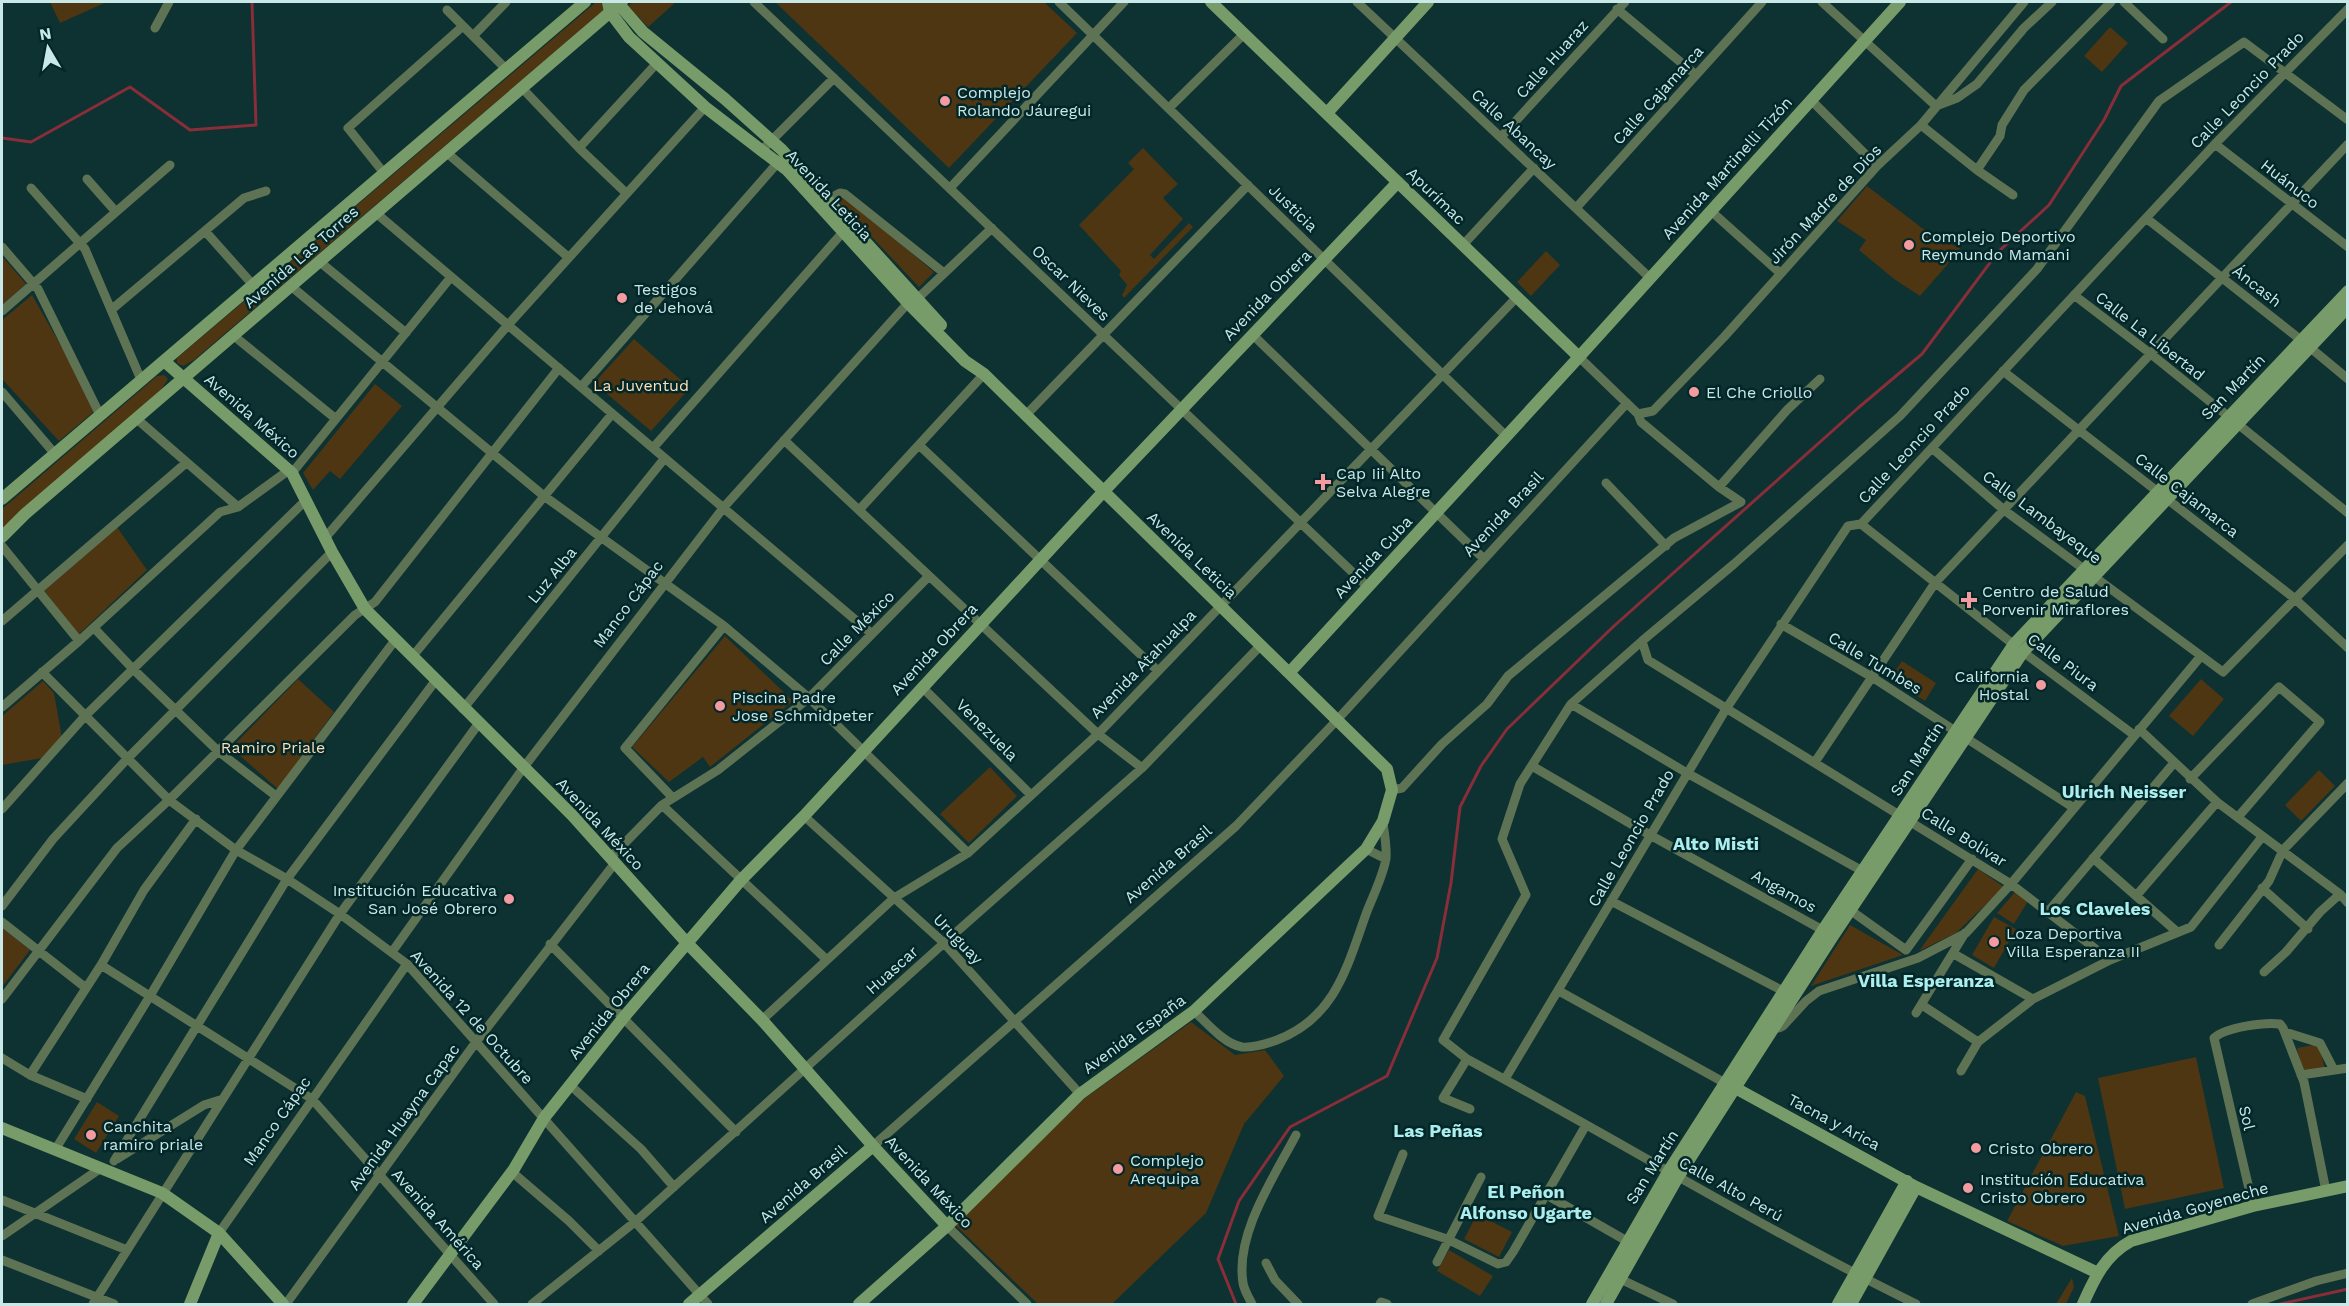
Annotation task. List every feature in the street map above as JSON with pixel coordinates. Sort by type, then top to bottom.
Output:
[{"type":"street","points":[[156,28],[169,2]]},
{"type":"street","points":[[473,36],[506,2]]},
{"type":"street","name":"Avenida Las Torres","points":[[2,499],[585,2]]},
{"type":"street","name":"Oscar Nieves","points":[[754,2],[1368,587]]},
{"type":"street","name":"Justicia","points":[[1059,2],[1506,436]]},
{"type":"street","points":[[950,188],[1124,2]]},
{"type":"street","name":"Apurímac","points":[[1211,2],[1627,403],[1638,414],[1641,422],[1719,487],[1741,502],[1674,538],[1666,546]]},
{"type":"street","name":"Calle Abancay","points":[[1358,2],[1650,278]]},
{"type":"street","points":[[1327,113],[1428,2]]},
{"type":"street","name":"Calle Huaraz","points":[[1501,137],[1625,2]]},
{"type":"street","name":"Calle Cajamarca","points":[[1576,208],[1762,2]]},
{"type":"street","points":[[1822,2],[1936,106],[1957,98],[1977,84],[2024,28],[2052,2]]},
{"type":"street","name":"Avenida Martinelli Tizón","points":[[1579,357],[1900,2]]},
{"type":"street","name":"Jirón Madre de Dios","points":[[1638,414],[1653,411],[1724,337],[1877,166],[1921,125],[2024,2]]},
{"type":"street","points":[[1977,170],[2000,136],[2002,125],[2024,90],[2111,2]]},
{"type":"street","points":[[2124,2],[2163,39]]},
{"type":"street","name":"Avenida Las Torres","points":[[2,537],[615,4]]},
{"type":"street","name":"Avenida Leticia","points":[[615,4],[629,37],[705,107],[762,150],[782,158],[827,200],[965,360],[984,374],[1387,769]]},
{"type":"street","name":"Avenida Leticia","points":[[615,4],[643,32],[772,141],[782,158],[843,232],[912,301]]},
{"type":"street","points":[[1617,9],[1696,75]]},
{"type":"street","name":"Calle Leoncio Prado","points":[[1505,1079],[1726,709],[1848,526],[1861,524],[2215,144],[2348,9]]},
{"type":"street","points":[[447,10],[506,69]]},
{"type":"street","points":[[384,174],[348,128],[463,26]]},
{"type":"street","points":[[1169,108],[1244,34]]},
{"type":"street","points":[[1532,766],[1571,704],[1734,564],[1900,416],[2037,268],[2159,101],[2244,42],[2348,120]]},
{"type":"street","points":[[579,148],[657,63]]},
{"type":"street","points":[[762,150],[834,78]]},
{"type":"street","points":[[522,87],[579,148],[625,192]]},
{"type":"street","points":[[1811,100],[1877,166]]},
{"type":"street","points":[[325,538],[625,192],[705,107]]},
{"type":"street","points":[[1921,125],[1977,170],[2013,195]]},
{"type":"street","name":"Huánuco","points":[[2215,144],[2348,247]]},
{"type":"street","points":[[1815,762],[1935,583],[2348,144]]},
{"type":"street","points":[[446,153],[568,257]]},
{"type":"street","points":[[581,387],[782,158]]},
{"type":"street","points":[[2,311],[170,165]]},
{"type":"street","points":[[1463,244],[1534,168]]},
{"type":"street","points":[[87,180],[116,212]]},
{"type":"street","name":"Avenida Obrera","points":[[413,1305],[512,1172],[544,1118],[624,1017],[741,880],[804,816],[1104,491],[1398,182]]},
{"type":"street","points":[[1026,415],[1248,185]]},
{"type":"street","points":[[31,188],[85,249],[139,375],[143,379]]},
{"type":"street","points":[[111,310],[244,198],[266,191]]},
{"type":"street","points":[[827,200],[840,193],[846,194],[944,273]]},
{"type":"street","points":[[1711,211],[1780,273]]},
{"type":"street","points":[[376,213],[872,634]]},
{"type":"street","name":"Áncash","points":[[2146,218],[2348,380]]},
{"type":"street","name":"Manco Cápac","points":[[392,952],[524,767],[724,507],[912,301],[992,228]]},
{"type":"street","points":[[205,231],[253,285]]},
{"type":"street","points":[[653,448],[843,232]]},
{"type":"street","points":[[2,247],[34,283],[100,415]]},
{"type":"street","points":[[320,262],[406,333]]},
{"type":"street","points":[[2,707],[94,628],[220,512],[238,507],[290,472],[452,277]]},
{"type":"street","points":[[292,287],[544,496],[724,626],[809,698],[968,853]]},
{"type":"street","name":"San Martín","points":[[1592,1305],[1614,1276],[1673,1175],[1828,933],[2018,648],[2305,344],[2348,291]]},
{"type":"street","name":"Calle La Libertad","points":[[2074,295],[2348,513]]},
{"type":"street","name":"Avenida Atahualpa","points":[[762,1020],[894,898],[968,853],[1098,734],[1517,297]]},
{"type":"street","name":"San Martín","points":[[2305,344],[2348,307]]},
{"type":"street","points":[[1253,335],[1484,559]]},
{"type":"street","points":[[234,336],[336,419]]},
{"type":"street","name":"Avenida Cuba","points":[[1289,673],[1579,357]]},
{"type":"street","name":"Avenida México","points":[[164,361],[290,472],[365,609],[572,815],[687,943],[762,1020],[873,1146],[1020,1303]]},
{"type":"street","points":[[2,999],[117,848],[169,800],[355,615],[375,602],[559,368]]},
{"type":"street","name":"Calle Cajamarca","points":[[2003,371],[2294,598],[2348,648]]},
{"type":"street","points":[[859,510],[984,374]]},
{"type":"street","points":[[1719,487],[1786,410],[1820,380]]},
{"type":"street","points":[[3,396],[55,454]]},
{"type":"street","name":"Avenida Brasil","points":[[689,1305],[704,1300],[873,1146],[1236,826],[1337,720],[1627,403]]},
{"type":"street","points":[[412,657],[612,414]]},
{"type":"street","points":[[138,420],[238,507]]},
{"type":"street","points":[[784,440],[1098,734],[1142,768]]},
{"type":"street","points":[[919,445],[1158,671]]},
{"type":"street","name":"Calle Lambayeque","points":[[1932,447],[2004,510],[2223,672],[2294,598]]},
{"type":"street","name":"Luz Alba","points":[[464,709],[664,459]]},
{"type":"street","points":[[2,621],[186,463]]},
{"type":"street","points":[[1392,790],[1402,788],[1442,744],[1487,704],[1508,676],[1666,546],[1606,483]]},
{"type":"street","points":[[2,809],[85,716],[305,501]]},
{"type":"street","name":"Calle Piura","points":[[1861,524],[2018,648],[2136,732],[2217,802],[2262,837],[2283,850],[2340,894],[2348,903]]},
{"type":"street","points":[[2294,598],[2348,545]]},
{"type":"street","points":[[2,546],[79,641]]},
{"type":"street","points":[[2,906],[53,839],[127,759],[332,552]]},
{"type":"street","name":"Calle México","points":[[612,861],[662,805],[718,770],[809,698],[929,576]]},
{"type":"street","name":"Calle Tumbes","points":[[1781,624],[1872,677],[2074,808]]},
{"type":"street","points":[[673,798],[625,748],[724,626]]},
{"type":"street","points":[[94,628],[218,751],[276,796]]},
{"type":"street","points":[[55,1150],[236,850],[396,639]]},
{"type":"street","name":"Calle Bolívar","points":[[1642,641],[1648,660],[2011,884],[2110,960]]},
{"type":"street","name":"Huascar","points":[[532,1305],[636,1221],[1142,768],[1261,645]]},
{"type":"street","points":[[1978,1042],[1919,1009],[1966,933],[2011,884],[2201,656]]},
{"type":"street","name":"Avenida 12 de Octubre","points":[[42,672],[169,800],[236,850],[287,879],[340,914],[407,964],[704,1300]]},
{"type":"street","points":[[114,1161],[287,879],[436,680]]},
{"type":"street","name":"Venezuela","points":[[922,687],[1031,795]]},
{"type":"street","points":[[2190,779],[2279,687],[2320,722],[2238,818]]},
{"type":"street","points":[[1571,704],[1687,773],[1867,874]]},
{"type":"street","points":[[95,1301],[340,914],[479,723]]},
{"type":"street","points":[[2047,913],[2173,764]]},
{"type":"street","name":"Angamos","points":[[1532,766],[1650,835],[1828,933]]},
{"type":"street","name":"Calle Alto Perú","points":[[1532,766],[1520,784],[1502,839],[1526,895],[1443,1040],[1467,1059],[1673,1175],[1916,1305]]},
{"type":"street","name":"Avenida España","points":[[859,1305],[947,1226],[1080,1094],[1194,1011],[1366,849],[1383,821],[1392,790],[1387,769]]},
{"type":"street","points":[[2219,945],[2269,881],[2283,850],[2348,783]]},
{"type":"street","points":[[2136,896],[2217,802]]},
{"type":"street","points":[[662,805],[827,960]]},
{"type":"street","name":"Uruguay","points":[[804,816],[944,943],[1080,1094]]},
{"type":"street","points":[[30,1075],[101,965],[144,890],[195,819]]},
{"type":"street","points":[[1194,1011],[1227,1041],[1241,1047],[1263,1046],[1303,1027],[1322,1009],[1335,992],[1345,972],[1386,859],[1383,821]]},
{"type":"street","points":[[1961,1071],[1978,1042],[2033,999],[2110,960],[2191,927],[2262,837]]},
{"type":"street","points":[[1366,849],[1386,859]]},
{"type":"street","points":[[2093,858],[2176,932]]},
{"type":"street","points":[[1850,910],[1906,950],[1972,859]]},
{"type":"street","name":"Avenida Huayna Capac","points":[[285,1305],[476,1042],[612,861]]},
{"type":"street","name":"San Martín","points":[[1828,933],[1850,910],[1867,874]]},
{"type":"street","points":[[2262,888],[2308,929]]},
{"type":"street","points":[[2264,972],[2340,894]]},
{"type":"street","points":[[1611,901],[1789,994]]},
{"type":"street","points":[[2,921],[86,988]]},
{"type":"street","points":[[1769,1025],[1783,1026],[1806,1001],[1819,991],[1918,958],[1966,933]]},
{"type":"street","points":[[550,944],[736,1132]]},
{"type":"street","points":[[1954,954],[2033,999]]},
{"type":"street","name":"Manco Cápac","points":[[190,1305],[219,1233],[407,964]]},
{"type":"street","name":"Avenida América","points":[[101,965],[312,1099],[494,1305]]},
{"type":"street","name":"Tacna y Arica","points":[[1559,991],[1912,1184],[2098,1273]]},
{"type":"street","name":"Sol","points":[[2253,1206],[2214,1038],[2220,1033],[2269,1023],[2280,1024],[2284,1032]]},
{"type":"street","points":[[2284,1032],[2320,1043],[2334,1070]]},
{"type":"street","points":[[2284,1032],[2304,1082],[2326,1191]]},
{"type":"street","points":[[2,1058],[30,1075],[87,1099]]},
{"type":"street","points":[[1467,1059],[1443,1098],[1470,1109]]},
{"type":"street","points":[[2301,1076],[2348,1068]]},
{"type":"street","points":[[570,1085],[641,1149],[674,1187]]},
{"type":"street","points":[[2,1236],[114,1161],[204,1105],[223,1099]]},
{"type":"street","points":[[1403,1154],[1378,1216],[1447,1239],[1498,1264],[1506,1262],[1586,1125]]},
{"type":"street","points":[[2,1128],[162,1193],[219,1233],[285,1305]]},
{"type":"street","points":[[1252,1305],[1243,1285],[1242,1265],[1248,1229],[1296,1135]]},
{"type":"street","points":[[512,1172],[569,1221],[599,1251]]},
{"type":"street","points":[[1437,1262],[1481,1177]]},
{"type":"street","points":[[1838,1305],[1860,1277],[1912,1184]]},
{"type":"street","name":"Avenida Goyeneche","points":[[2083,1305],[2098,1273],[2117,1249],[2131,1241],[2253,1206],[2348,1186]]},
{"type":"street","points":[[1545,1194],[1632,1244]]},
{"type":"street","points":[[2,1200],[127,1250]]},
{"type":"street","points":[[2,1260],[95,1301],[114,1305]]},
{"type":"street","points":[[1266,1263],[1275,1281],[1298,1305]]},
{"type":"street","points":[[2252,1305],[2283,1292],[2348,1273]]},
{"type":"street","points":[[1614,1276],[1673,1305]]},
{"type":"street","name":"San Martín","points":[[1606,1305],[1614,1276]]},
{"type":"street","points":[[1851,1305],[1860,1277]]},
{"type":"street","points":[[1380,1305],[1381,1302],[1387,1305]]},
{"type":"green space","points":[[50,2],[107,2],[60,23]]},
{"type":"green space","points":[[633,2],[676,2],[648,27],[628,6]]},
{"type":"green space","name":"Complejo Rolando Jáuregui","points":[[775,2],[1044,2],[1077,33],[949,168]]},
{"type":"green space","points":[[595,3],[602,3],[604,10],[194,360],[183,366],[177,363],[177,358]]},
{"type":"green space","points":[[2110,27],[2128,43],[2102,72],[2084,56]]},
{"type":"green space","points":[[1143,148],[1178,184],[1163,198],[1183,219],[1150,255],[1154,259],[1189,223],[1193,227],[1124,298],[1122,295],[1127,285],[1119,275],[1121,271],[1079,225],[1134,169],[1128,163]]},
{"type":"green space","name":"Complejo Deportivo Reymundo Mamani","points":[[1867,186],[1922,228],[1961,249],[1920,296],[1894,279],[1859,250],[1866,240],[1837,221]]},
{"type":"green space","points":[[843,195],[934,272],[919,287],[836,199]]},
{"type":"green space","points":[[1546,251],[1560,265],[1531,296],[1517,282]]},
{"type":"green space","points":[[2,256],[26,284],[2,305]]},
{"type":"green space","points":[[32,295],[97,409],[59,441],[2,379],[2,320]]},
{"type":"green space","name":"La Juventud","points":[[634,339],[690,388],[651,431],[594,383]]},
{"type":"green space","points":[[164,375],[168,379],[159,393],[2,529],[2,509],[157,376]]},
{"type":"green space","points":[[375,384],[402,406],[340,479],[330,471],[313,490],[303,473]]},
{"type":"green space","points":[[117,527],[147,570],[78,635],[43,589]]},
{"type":"green space","points":[[725,636],[793,701],[710,767],[703,757],[669,782],[632,747]]},
{"type":"green space","points":[[1902,661],[1936,683],[1925,701],[1890,679]]},
{"type":"green space","name":"Ramiro Priale","points":[[298,679],[334,712],[278,789],[231,748]]},
{"type":"green space","points":[[2201,679],[2224,699],[2193,736],[2169,716]]},
{"type":"green space","points":[[43,681],[54,693],[62,738],[42,758],[2,765],[2,716]]},
{"type":"green space","points":[[990,767],[1017,796],[969,843],[940,814]]},
{"type":"green space","points":[[2319,770],[2335,786],[2301,821],[2285,805]]},
{"type":"green space","points":[[1978,869],[2004,887],[1956,933],[1919,951]]},
{"type":"green space","points":[[2015,892],[2028,901],[2014,924],[1997,913]]},
{"type":"green space","name":"Loza Deportiva Villa Esperanza II","points":[[1994,917],[2016,929],[1994,968],[1972,955]]},
{"type":"green space","points":[[1850,925],[1903,955],[1811,986]]},
{"type":"green space","points":[[2,928],[30,950],[2,987]]},
{"type":"green space","name":"Complejo Arequipa","points":[[1191,1022],[1235,1055],[1265,1050],[1284,1076],[1244,1124],[1206,1213],[1112,1304],[1038,1304],[954,1224],[1085,1098]]},
{"type":"green space","points":[[2319,1044],[2325,1070],[2302,1074],[2297,1048]]},
{"type":"green space","points":[[2196,1057],[2224,1188],[2125,1209],[2098,1078]]},
{"type":"green space","points":[[2076,1092],[2085,1096],[2119,1236],[2063,1246],[2007,1221]]},
{"type":"green space","points":[[97,1102],[119,1116],[96,1153],[74,1139]]},
{"type":"green space","points":[[1477,1214],[1512,1232],[1499,1257],[1464,1239]]},
{"type":"green space","points":[[1449,1250],[1493,1276],[1480,1296],[1437,1271]]},
{"type":"green space","points":[[2072,1278],[2074,1287],[2066,1304],[2056,1304]]},
{"type":"waterway","points":[[2,138],[31,142],[130,87],[190,130],[256,125],[252,2]]},
{"type":"waterway","points":[[1236,1304],[1218,1259],[1239,1201],[1290,1127],[1387,1076],[1437,958],[1451,883],[1460,807],[1481,766],[1507,729],[1614,626],[1858,408],[1922,354],[1998,252],[2049,205],[2104,120],[2121,86],[2231,2]]},
{"type":"waterway","points":[[2280,1304],[2348,1289]]},
{"type":"place","name":"Complejo Rolando Jáuregui","points":[[945,101]]},
{"type":"place","name":"Complejo Deportivo Reymundo Mamani","points":[[1909,245]]},
{"type":"place","name":"Testigos de Jehová","points":[[622,298]]},
{"type":"place","name":"El Che Criollo","points":[[1694,392]]},
{"type":"place","name":"Cap Iii Alto Selva Alegre","points":[[1323,482]]},
{"type":"place","name":"Centro de Salud Porvenir Miraflores","points":[[1969,600]]},
{"type":"place","name":"California Hostal","points":[[2041,685]]},
{"type":"place","name":"Piscina Padre Jose Schmidpeter","points":[[720,706]]},
{"type":"place","name":"Institución Educativa San José Obrero","points":[[509,899]]},
{"type":"place","name":"Loza Deportiva Villa Esperanza II","points":[[1994,942]]},
{"type":"place","name":"Canchita ramiro priale","points":[[91,1135]]},
{"type":"place","name":"Cristo Obrero","points":[[1976,1148]]},
{"type":"place","name":"Complejo Arequipa","points":[[1118,1169]]},
{"type":"place","name":"Institución Educativa Cristo Obrero","points":[[1968,1188]]},
{"type":"district","name":"Ulrich Neisser","points":[[2124,791]]},
{"type":"district","name":"Alto Misti","points":[[1716,843]]},
{"type":"district","name":"Los Claveles","points":[[2095,908]]},
{"type":"district","name":"Villa Esperanza","points":[[1926,980]]},
{"type":"district","name":"Las Peñas","points":[[1438,1130]]},
{"type":"district","name":"El Peñon Alfonso Ugarte","points":[[1526,1201]]}]
